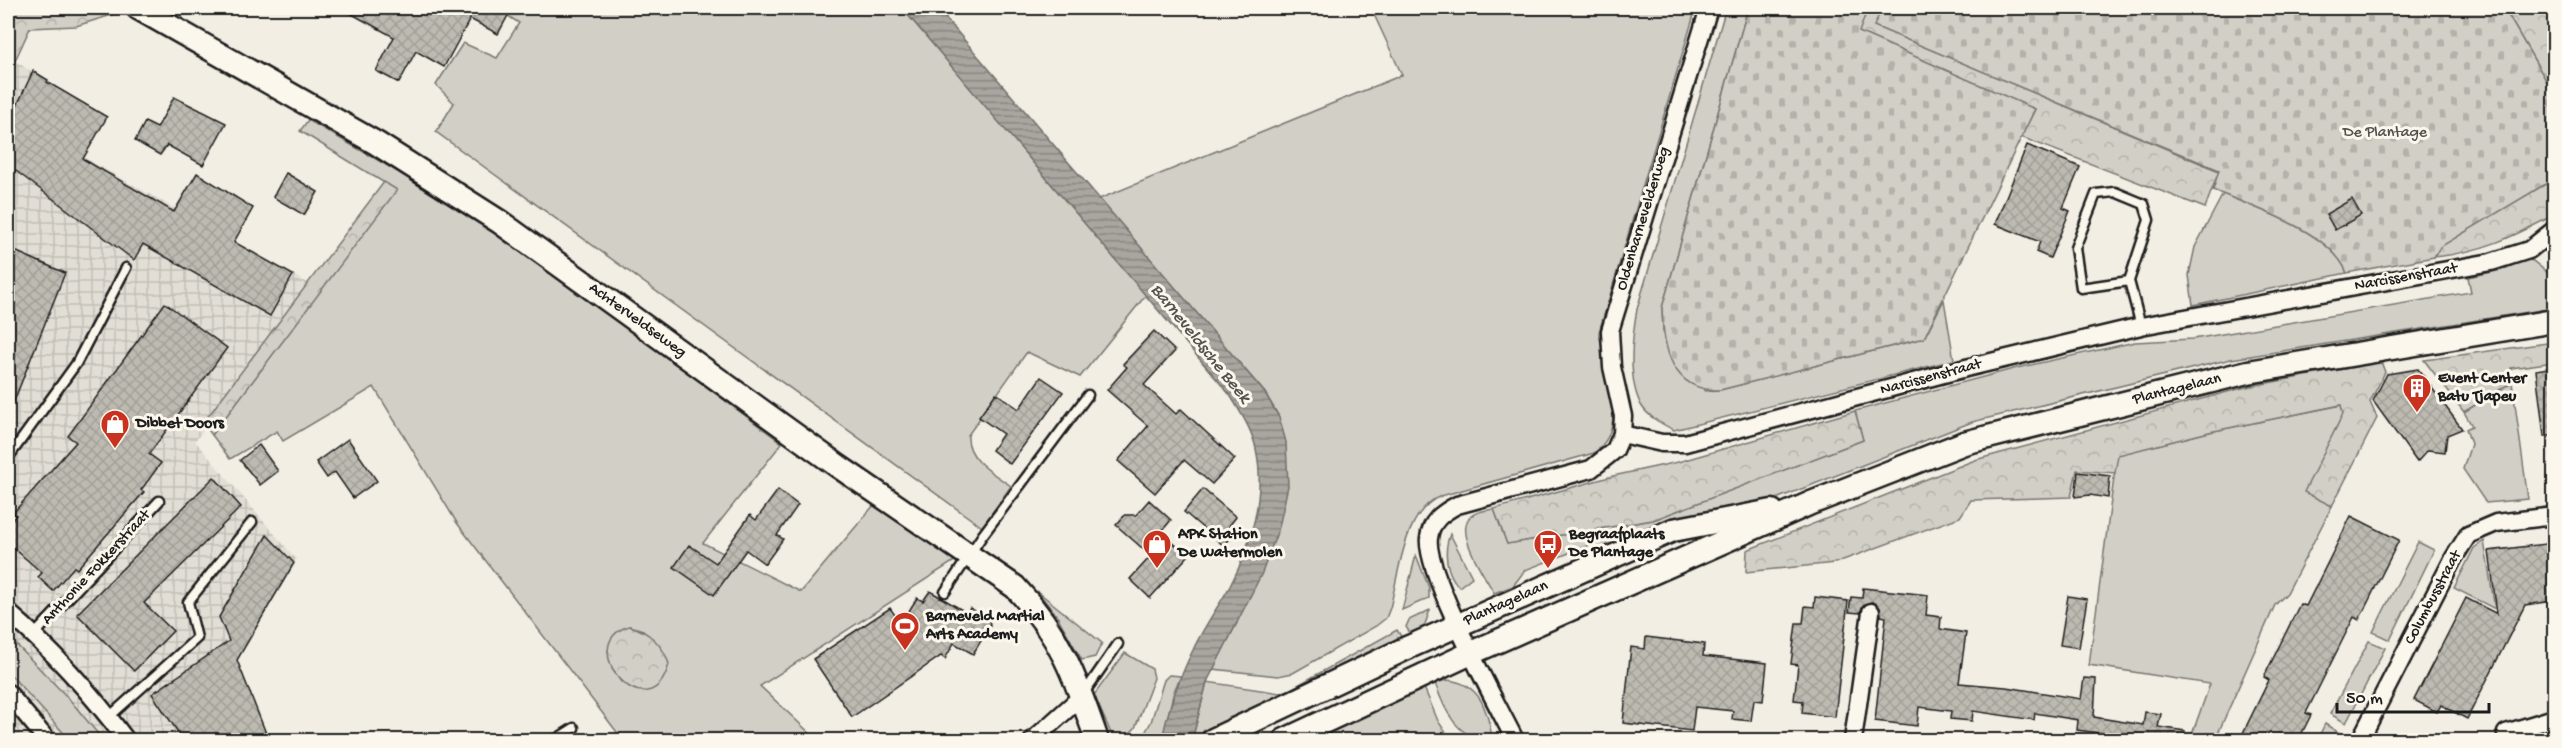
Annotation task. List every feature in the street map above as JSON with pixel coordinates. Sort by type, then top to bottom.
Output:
[{"type":"main road","name":"Achterveldseweg","points":[[138,8],[376,143],[500,222],[838,466],[970,554],[1015,587],[1036,609],[1065,654],[1097,741]]},
{"type":"main road","name":"Plantagelaan","points":[[1285,741],[1471,653],[1811,503],[1964,443],[2248,372],[2554,321]]},
{"type":"main road","name":"Plantagelaan","points":[[1213,741],[1459,625],[1673,530],[1811,503]]},
{"type":"street","name":"Oldenbarnevelderweg","points":[[1622,434],[1623,416],[1612,368],[1610,331],[1709,8]]},
{"type":"street","name":"Narcissenstraat","points":[[1622,434],[1662,443],[1685,442],[1966,368],[2142,326],[2492,262],[2529,249],[2554,230]]},
{"type":"street","points":[[1515,741],[1471,653],[1428,553],[1428,540],[1435,522],[1444,512],[1457,506],[1591,469],[1615,450],[1622,434]]},
{"type":"street","name":"Columbusstraat","points":[[2360,741],[2453,559],[2468,535],[2496,523],[2554,516]]},
{"type":"street","name":"Anthonie Fokkerstraat","points":[[8,612],[34,635],[109,717],[126,741]]},
{"type":"street","points":[[1853,741],[1871,612]]},
{"type":"street","points":[[8,693],[47,741]]},
{"type":"street","points":[[1034,741],[1082,696]]},
{"type":"street","points":[[2506,733],[2554,718]]},
{"type":"lane","points":[[2129,281],[2081,288],[2075,248],[2096,194],[2115,192],[2144,204],[2149,220],[2129,281],[2142,326]]},
{"type":"lane","points":[[8,458],[76,364],[126,268]]},
{"type":"lane","points":[[945,592],[970,554],[1088,395]]},
{"type":"lane","name":"Anthonie Fokkerstraat","points":[[34,635],[159,501]]},
{"type":"lane","points":[[109,717],[197,639],[188,602],[252,522]]},
{"type":"lane","points":[[1082,696],[1118,644]]},
{"type":"lane","points":[[555,741],[574,728]]},
{"type":"shaded area","points":[[13,60],[107,117],[83,157],[315,287],[195,441],[296,559],[236,661],[270,740],[8,740],[8,72]]},
{"type":"green space","points":[[8,8],[108,8],[118,13],[76,26],[30,28],[8,76]]},
{"type":"green space","points":[[509,8],[902,8],[1146,295],[1080,377],[1027,352],[968,435],[971,451],[976,459],[1011,486],[982,527],[436,132],[454,103],[436,85],[463,43],[497,58],[519,23],[505,14]]},
{"type":"green space","points":[[1371,8],[1696,8],[1599,332],[1613,414],[1612,426],[1606,441],[1594,453],[1441,496],[1429,503],[1411,528],[1400,561],[1390,608],[1386,618],[1376,626],[1293,673],[1278,676],[1213,669],[1237,623],[1279,417],[1265,393],[1099,199],[1402,75]]},
{"type":"green space","points":[[1726,8],[1748,8],[1662,308],[1663,331],[1705,391],[1720,390],[1924,338],[1944,300],[1954,360],[1674,430],[1651,417],[1641,405],[1632,370],[1634,332],[1637,309]]},
{"type":"green space","points":[[1748,8],[1868,8],[1859,32],[2035,109],[1924,338],[1720,390],[1703,389],[1690,384],[1673,364],[1665,338],[1662,308]]},
{"type":"green space","points":[[1868,8],[1882,8],[1875,26],[2219,171],[2205,208],[2021,137],[2035,109],[1858,32]]},
{"type":"green space","name":"De Plantage","points":[[1882,8],[2504,8],[2554,94],[2554,179],[2440,247],[2434,257],[2347,273],[2338,258],[2308,233],[2289,222],[2213,190],[2219,170],[1874,26]]},
{"type":"green space","points":[[2504,8],[2554,9],[2554,94]]},
{"type":"green space","points":[[308,120],[449,201],[629,329],[782,443],[703,543],[801,592],[874,505],[956,560],[760,686],[817,740],[692,740],[688,735],[679,740],[623,740],[457,523],[374,387],[283,441],[277,431],[230,459],[212,435],[396,190],[300,131]],"holes":[[[630,626],[643,630],[621,682],[612,669],[608,650]]]},
{"type":"green space","points":[[2554,179],[2554,215],[2497,242],[2451,255],[2434,257],[2439,247]]},
{"type":"green space","points":[[384,182],[397,190],[212,435],[203,423]]},
{"type":"green space","points":[[2223,194],[2311,234],[2339,259],[2347,273],[2193,305],[2189,275],[2195,247]]},
{"type":"green space","points":[[2526,259],[2533,261],[2554,278],[2554,308],[2231,359],[1972,422],[1776,499],[1593,556],[1595,543],[1525,570],[1513,586],[1494,593],[1472,554],[1468,542],[1466,523],[1471,516],[1494,509],[1507,544],[1653,520],[1863,440],[1855,411],[2017,368],[2135,342],[2193,339],[2471,292],[2468,277],[2502,270]]},
{"type":"green space","points":[[2554,342],[2554,362],[2511,368],[2512,382],[2464,412],[2424,360]]},
{"type":"green space","points":[[2381,362],[2385,372],[2370,402],[2377,418],[2332,506],[2304,492],[2343,414],[2341,405],[2209,432],[2118,455],[2115,473],[2077,470],[2071,497],[1971,500],[1960,517],[1835,563],[1746,572],[1747,550],[1975,460],[2246,387]]},
{"type":"green space","points":[[2512,382],[2528,499],[2486,503],[2463,469],[2471,444],[2466,429],[2472,426],[2464,412]]},
{"type":"green space","points":[[2342,405],[2343,414],[2305,492],[2332,506],[2287,593],[2275,605],[2215,740],[2190,740],[2210,684],[2089,665],[2117,455],[2209,432]]},
{"type":"green space","points":[[1855,411],[1863,440],[1653,520],[1507,544],[1494,509],[1613,476],[1678,462]]},
{"type":"green space","points":[[1450,534],[1472,577],[1459,587],[1451,575],[1447,562]]},
{"type":"green space","points":[[2484,541],[2495,609],[2454,588],[2474,548]]},
{"type":"green space","points":[[2418,542],[2434,550],[2390,640],[2373,632]]},
{"type":"green space","points":[[1416,555],[1429,588],[1429,598],[1402,610]]},
{"type":"green space","points":[[1037,591],[1102,643],[1095,657],[1082,660],[1057,616]]},
{"type":"green space","points":[[1430,610],[1424,627],[1412,636],[1406,627],[1409,620]]},
{"type":"green space","points":[[629,626],[649,635],[659,645],[669,664],[659,684],[647,691],[633,689],[620,679],[611,665],[608,650],[613,636]]},
{"type":"green space","points":[[1397,630],[1404,641],[1387,652],[1192,740],[1207,682],[1280,693]]},
{"type":"green space","points":[[8,636],[70,700],[103,740],[70,740],[8,672]]},
{"type":"green space","points":[[2369,641],[2385,648],[2346,723],[2330,714]]},
{"type":"green space","points":[[1125,653],[1152,669],[1154,678],[1135,728],[1123,740],[1114,740],[1094,695]]},
{"type":"green space","points":[[1169,675],[1181,676],[1174,691],[1162,740],[1141,740],[1151,722],[1164,680]]},
{"type":"green space","points":[[1447,680],[1467,686],[1480,699],[1488,717],[1492,737],[1488,740],[1468,734],[1453,721],[1435,683]]},
{"type":"green space","points":[[1421,687],[1425,690],[1438,721],[1451,740],[1300,740]]},
{"type":"green space","points":[[2325,724],[2341,734],[2338,740],[2317,740]]},
{"type":"water","name":"Barneveldsche Beek","points":[[902,8],[937,8],[1265,393],[1279,417],[1286,442],[1288,486],[1279,527],[1262,573],[1207,682],[1192,740],[1162,740],[1183,672],[1201,634],[1238,570],[1250,537],[1258,502],[1259,484],[1259,466],[1252,435],[1230,395]]},
{"type":"building","points":[[341,8],[512,8],[498,34],[470,19],[444,67],[416,51],[399,83],[376,71],[394,37]]},
{"type":"building","points":[[33,71],[48,80],[47,82],[107,117],[83,159],[174,212],[197,173],[253,208],[234,242],[293,275],[270,316],[143,244],[134,260],[8,165],[8,125]]},
{"type":"building","points":[[174,97],[226,123],[203,165],[167,145],[160,155],[135,141],[145,122],[157,128]]},
{"type":"building","points":[[2027,145],[2080,167],[2063,208],[2070,211],[2050,258],[2036,252],[2040,242],[1995,224]]},
{"type":"building","points":[[286,173],[318,192],[304,215],[273,197]]},
{"type":"building","points":[[2352,199],[2361,215],[2335,230],[2326,214]]},
{"type":"building","points":[[8,248],[65,273],[8,416]]},
{"type":"building","points":[[165,303],[227,348],[149,454],[161,463],[141,490],[144,492],[77,569],[74,567],[53,591],[38,577],[42,573],[8,543],[8,525],[16,515],[13,513],[76,442],[68,436]]},
{"type":"building","points":[[1154,331],[1175,351],[1144,385],[1176,414],[1181,409],[1235,459],[1212,484],[1184,460],[1155,493],[1118,461],[1148,426],[1107,390],[1127,367],[1123,364]]},
{"type":"building","points":[[2554,367],[2554,436],[2544,436],[2536,370]]},
{"type":"building","name":"Event Center Batu Tjapeu","points":[[2418,369],[2462,429],[2447,435],[2445,452],[2428,450],[2417,462],[2373,401],[2387,374]]},
{"type":"building","points":[[1041,377],[1063,392],[1010,464],[992,450],[1003,434],[979,417],[996,393],[1019,409]]},
{"type":"building","points":[[348,439],[377,481],[353,498],[335,472],[327,478],[316,462]]},
{"type":"building","points":[[259,445],[278,471],[260,485],[240,460]]},
{"type":"building","points":[[2078,472],[2110,476],[2108,498],[2090,495],[2075,497]]},
{"type":"building","points":[[214,477],[241,507],[144,603],[173,631],[134,671],[77,614]]},
{"type":"building","points":[[1203,489],[1236,517],[1229,526],[1236,531],[1224,546],[1184,512]]},
{"type":"building","points":[[778,490],[798,505],[777,535],[783,539],[765,564],[746,550],[714,595],[674,567],[689,545],[716,563],[750,515],[756,520]]},
{"type":"building","points":[[1149,500],[1171,520],[1161,532],[1188,556],[1150,598],[1130,579],[1151,556],[1116,525],[1125,515],[1136,515]]},
{"type":"building","points":[[2351,516],[2399,540],[2359,620],[2354,617],[2306,713],[2311,715],[2298,741],[2239,741],[2269,680],[2264,677],[2300,604],[2306,606]]},
{"type":"building","points":[[267,535],[294,563],[237,660],[269,741],[184,741],[152,694],[229,641],[219,617]]},
{"type":"building","points":[[2554,543],[2554,569],[2549,570],[2553,601],[2525,605],[2467,719],[2441,705],[2437,712],[2414,700],[2466,598],[2497,614],[2489,551]]},
{"type":"building","points":[[1863,588],[1928,595],[1926,615],[1941,617],[1940,629],[1966,633],[1959,683],[2006,687],[2081,699],[2084,678],[2096,679],[2094,717],[2143,725],[2145,712],[2161,714],[2158,727],[2185,731],[2184,741],[2104,741],[2105,734],[2077,730],[2078,720],[2035,713],[2034,720],[1973,711],[1972,721],[1950,719],[1951,711],[1919,707],[1917,726],[1875,721],[1886,617],[1881,616],[1880,608],[1872,602],[1863,605],[1860,613],[1849,612],[1851,597],[1862,598]]},
{"type":"building","points":[[930,591],[967,613],[970,608],[989,619],[990,626],[973,654],[954,643],[945,659],[941,656],[852,717],[813,659],[890,608],[901,624],[917,598],[923,601]]},
{"type":"building","points":[[2068,596],[2087,599],[2079,648],[2060,645]]},
{"type":"building","points":[[1815,597],[1848,601],[1835,717],[1802,713],[1803,701],[1794,700],[1798,665],[1791,664],[1796,623],[1803,623],[1805,606],[1814,607]]},
{"type":"building","points":[[1646,637],[1704,644],[1703,656],[1767,663],[1763,701],[1754,700],[1751,721],[1732,719],[1733,711],[1695,707],[1692,731],[1623,723],[1631,647],[1645,649]]},
{"type":"place","name":"Event Center Batu Tjapeu","points":[[2417,414]]},
{"type":"place","name":"Dibbet Doors","points":[[115,450]]},
{"type":"place","name":"APK Station De Watermolen","points":[[1157,570]]},
{"type":"place","name":"Begraafplaats De Plantage","points":[[1548,570]]},
{"type":"place","name":"Barneveld Martial Arts Academy","points":[[905,652]]}]
